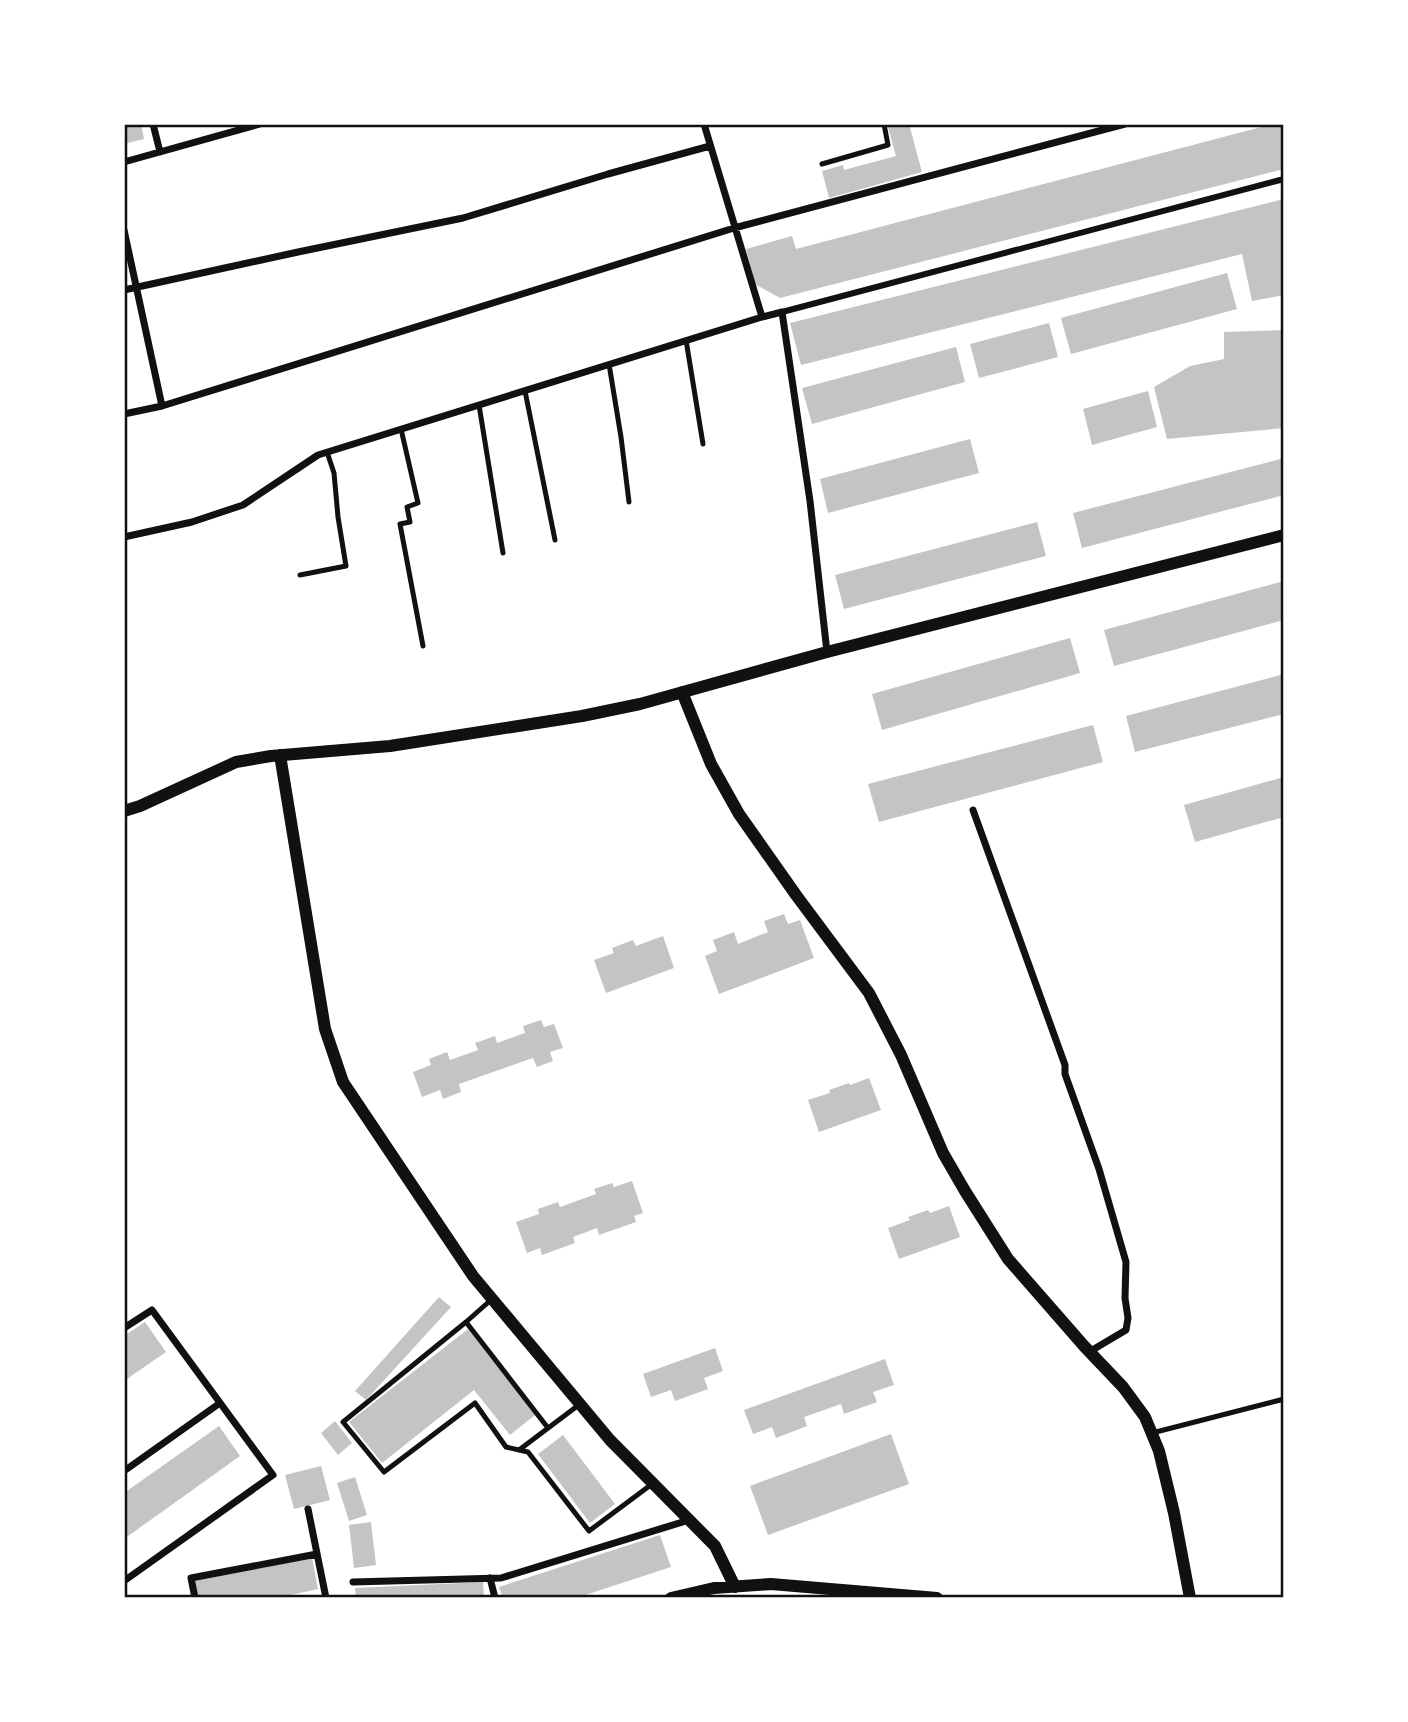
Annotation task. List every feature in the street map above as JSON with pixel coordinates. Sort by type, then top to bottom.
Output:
[{"type":"street","points":[[153,124],[160,152]]},
{"type":"street","points":[[124,162],[260,124]]},
{"type":"street","points":[[704,124],[762,317]]},
{"type":"street","points":[[124,414],[162,406],[734,228],[1125,124]]},
{"type":"street","points":[[124,290],[463,218],[710,146]]},
{"type":"street","points":[[124,537],[192,522],[243,505],[327,452],[609,364],[762,317],[1284,179]]},
{"type":"street","points":[[124,230],[162,406]]},
{"type":"street","points":[[782,312],[810,501],[827,652]]},
{"type":"street","points":[[124,811],[236,762],[280,755],[390,746],[555,721],[640,704],[827,652],[1284,535]]},
{"type":"street","points":[[682,692],[711,764],[739,814],[869,993],[901,1055],[943,1153],[1008,1259],[1123,1387],[1145,1418],[1159,1451],[1189,1598]]},
{"type":"street","points":[[280,755],[325,1029],[343,1082],[473,1276],[610,1440],[715,1546],[734,1589],[752,1598]]},
{"type":"street","points":[[973,810],[1065,1065],[1065,1074],[1099,1169],[1126,1262],[1126,1330],[1089,1352]]},
{"type":"street","points":[[124,1328],[152,1310],[273,1475],[124,1581]]},
{"type":"street","points":[[124,1471],[220,1403]]},
{"type":"street","points":[[308,1509],[326,1598]]},
{"type":"street","points":[[353,1582],[501,1578],[689,1520]]},
{"type":"street","points":[[195,1598],[191,1578],[317,1553]]},
{"type":"street","points":[[490,1578],[495,1598]]},
{"type":"street","points":[[671,1598],[771,1584],[937,1598]]},
{"type":"lane","points":[[822,164],[888,145],[884,124]]},
{"type":"lane","points":[[687,340],[703,444]]},
{"type":"lane","points":[[609,364],[629,502]]},
{"type":"lane","points":[[525,391],[555,540]]},
{"type":"lane","points":[[479,405],[503,553]]},
{"type":"lane","points":[[401,429],[418,503],[407,507],[410,522],[400,524],[424,646]]},
{"type":"lane","points":[[300,575],[346,566],[334,473],[327,452]]},
{"type":"lane","points":[[492,1299],[343,1422],[384,1472],[475,1403],[506,1447],[528,1452],[589,1531],[653,1483]]},
{"type":"lane","points":[[466,1322],[548,1427]]},
{"type":"lane","points":[[1152,1433],[1284,1399]]},
{"type":"lane","points":[[519,1450],[580,1404]]},
{"type":"building","points":[[124,124],[141,124],[144,139],[124,144]]},
{"type":"building","points":[[887,124],[909,124],[922,172],[829,198],[822,171],[843,165],[844,170],[896,156]]},
{"type":"building","points":[[1273,124],[1284,124],[1284,169],[780,298],[755,284],[746,249],[792,236],[796,249]]},
{"type":"building","points":[[1284,199],[1284,295],[1252,301],[1242,254],[801,365],[790,323]]},
{"type":"building","points":[[1227,273],[1237,309],[1071,354],[1061,318]]},
{"type":"building","points":[[1049,323],[1058,357],[979,378],[970,344]]},
{"type":"building","points":[[1284,330],[1284,428],[1167,439],[1154,387],[1190,366],[1224,359],[1224,332]]},
{"type":"building","points":[[956,347],[965,382],[812,424],[802,388]]},
{"type":"building","points":[[1148,391],[1157,427],[1092,445],[1083,409]]},
{"type":"building","points":[[970,439],[979,473],[828,513],[820,479]]},
{"type":"building","points":[[1284,458],[1284,495],[1082,548],[1073,513]]},
{"type":"building","points":[[1037,522],[1046,556],[844,609],[835,575]]},
{"type":"building","points":[[1284,581],[1284,620],[1114,666],[1104,630]]},
{"type":"building","points":[[1070,638],[1080,673],[882,730],[872,694]]},
{"type":"building","points":[[1284,674],[1284,714],[1135,752],[1126,716]]},
{"type":"building","points":[[1093,725],[1103,762],[879,822],[868,784]]},
{"type":"building","points":[[1284,777],[1284,817],[1195,842],[1184,805]]},
{"type":"building","points":[[784,914],[788,924],[800,920],[814,958],[719,994],[705,956],[717,951],[713,940],[734,932],[738,944],[768,932],[764,921]]},
{"type":"building","points":[[663,936],[674,968],[606,993],[594,960],[614,953],[612,948],[633,940],[636,946]]},
{"type":"building","points":[[541,1020],[544,1027],[554,1024],[563,1048],[550,1052],[553,1061],[537,1067],[533,1058],[459,1084],[461,1092],[443,1099],[440,1090],[422,1097],[413,1072],[431,1065],[429,1059],[447,1052],[450,1060],[478,1050],[475,1043],[495,1036],[497,1043],[525,1033],[523,1026]]},
{"type":"building","points":[[869,1078],[881,1110],[819,1132],[808,1100],[830,1093],[829,1090]]},
{"type":"building","points":[[632,1181],[643,1213],[634,1216],[636,1222],[599,1235],[597,1228],[573,1237],[575,1243],[542,1255],[540,1248],[527,1253],[516,1222],[539,1214],[538,1209],[558,1202],[560,1207],[596,1194],[594,1189],[612,1183],[614,1187]]},
{"type":"building","points":[[949,1206],[960,1237],[899,1259],[888,1228],[910,1220],[908,1217]]},
{"type":"building","points":[[439,1297],[451,1307],[366,1400],[355,1391]]},
{"type":"building","points":[[145,1322],[166,1352],[124,1381],[124,1336]]},
{"type":"building","points":[[468,1329],[535,1415],[510,1435],[474,1390],[382,1463],[349,1422]]},
{"type":"building","points":[[715,1348],[723,1371],[704,1378],[708,1389],[675,1401],[671,1390],[651,1397],[643,1374]]},
{"type":"building","points":[[885,1359],[894,1385],[873,1392],[877,1402],[844,1414],[841,1404],[804,1417],[807,1426],[776,1438],[772,1427],[753,1434],[744,1410]]},
{"type":"building","points":[[335,1421],[352,1443],[338,1455],[321,1433]]},
{"type":"building","points":[[219,1426],[240,1456],[124,1539],[124,1493]]},
{"type":"building","points":[[891,1434],[909,1484],[768,1535],[750,1486]]},
{"type":"building","points":[[563,1435],[615,1504],[590,1523],[538,1454]]},
{"type":"building","points":[[321,1466],[330,1500],[294,1509],[285,1475]]},
{"type":"building","points":[[355,1477],[367,1515],[349,1521],[337,1483]]},
{"type":"building","points":[[371,1522],[376,1565],[354,1568],[349,1525]]},
{"type":"building","points":[[660,1535],[671,1567],[576,1598],[503,1598],[499,1587]]},
{"type":"building","points":[[312,1558],[318,1589],[277,1598],[198,1598],[194,1581]]},
{"type":"building","points":[[483,1582],[484,1598],[356,1598],[355,1588]]}]
